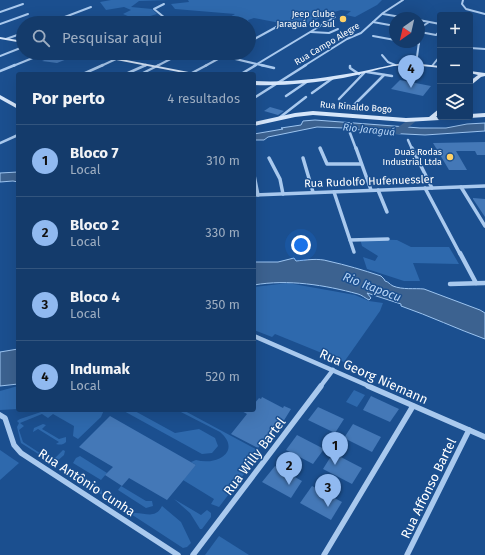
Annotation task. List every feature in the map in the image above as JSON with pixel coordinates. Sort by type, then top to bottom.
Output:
[{"type":"main road","points":[[0,38],[16,41]]},
{"type":"main road","points":[[122,60],[184,72]]},
{"type":"main road","points":[[256,82],[276,83],[333,78],[364,73],[394,65],[416,64],[437,67]]},
{"type":"main road","points":[[473,72],[485,74]]},
{"type":"main road","points":[[473,81],[479,76],[485,74]]},
{"type":"main road","points":[[0,96],[16,106]]},
{"type":"main road","name":"Rua Rinaldo Bogo","points":[[256,124],[300,114],[322,113],[406,120],[437,118]]},
{"type":"main road","points":[[430,119],[437,113]]},
{"type":"main road","points":[[473,116],[485,115]]},
{"type":"street","name":"Rua Campo Alegre","points":[[256,97],[347,39],[361,33],[383,14],[403,0]]},
{"type":"street","points":[[464,0],[462,3],[463,6],[484,14]]},
{"type":"street","points":[[0,12],[23,4]]},
{"type":"street","points":[[163,16],[154,8],[164,4]]},
{"type":"street","points":[[68,16],[92,7]]},
{"type":"street","points":[[22,16],[28,14]]},
{"type":"street","points":[[383,14],[389,15]]},
{"type":"street","points":[[244,72],[335,17]]},
{"type":"street","points":[[0,24],[16,18]]},
{"type":"street","points":[[425,21],[437,23]]},
{"type":"street","points":[[373,22],[389,25]]},
{"type":"street","points":[[425,24],[429,22]]},
{"type":"street","points":[[256,38],[280,25]]},
{"type":"street","points":[[311,32],[329,33],[338,29]]},
{"type":"street","points":[[425,32],[437,34]]},
{"type":"street","points":[[6,39],[16,35]]},
{"type":"street","points":[[373,36],[389,39]]},
{"type":"street","points":[[416,64],[418,48]]},
{"type":"street","points":[[473,48],[485,49]]},
{"type":"street","points":[[0,56],[16,50]]},
{"type":"street","points":[[382,55],[388,62],[394,65]]},
{"type":"street","points":[[0,71],[28,60]]},
{"type":"street","points":[[87,72],[114,60]]},
{"type":"street","points":[[145,72],[168,60]]},
{"type":"street","points":[[196,72],[216,60]]},
{"type":"street","points":[[240,60],[274,68]]},
{"type":"street","points":[[432,66],[437,60]]},
{"type":"street","points":[[130,72],[146,64]]},
{"type":"street","points":[[350,66],[350,68],[364,73],[392,76]]},
{"type":"street","points":[[339,99],[364,73]]},
{"type":"street","points":[[352,107],[384,74]]},
{"type":"street","points":[[312,93],[333,78]]},
{"type":"street","points":[[286,96],[308,81]]},
{"type":"street","points":[[279,118],[306,97]]},
{"type":"street","points":[[350,133],[360,164],[371,190]]},
{"type":"street","points":[[0,144],[16,136]]},
{"type":"street","points":[[408,140],[432,188]]},
{"type":"street","points":[[320,148],[327,164],[360,164]]},
{"type":"street","points":[[269,158],[280,180],[283,194]]},
{"type":"street","points":[[303,158],[313,192]]},
{"type":"street","name":"Rua Rudolfo Hufenuessler","points":[[256,195],[485,186]]},
{"type":"street","points":[[461,187],[485,226]]},
{"type":"street","points":[[426,188],[476,283]]},
{"type":"street","points":[[378,190],[387,212]]},
{"type":"street","points":[[334,192],[354,252]]},
{"type":"street","points":[[350,240],[388,239]]},
{"type":"street","points":[[450,284],[485,283]]},
{"type":"street","name":"Rua Georg Niemann","points":[[256,337],[485,438]]},
{"type":"street","name":"Rua Willy Bartel","points":[[193,555],[333,370]]},
{"type":"street","points":[[324,555],[413,406]]},
{"type":"street","name":"Rua Antônio Cunha","points":[[3,416],[14,445],[21,453],[178,555]]},
{"type":"street","name":"Rua Affonso Bartel","points":[[407,555],[469,430]]},
{"type":"shaded area","points":[[111,0],[169,0],[139,1],[131,7],[152,9],[157,14],[150,16],[128,16],[123,14],[131,10],[124,7],[106,10],[100,2]]},
{"type":"shaded area","points":[[188,0],[382,0],[377,5],[355,17],[346,15],[351,11],[341,10],[301,27],[256,18],[256,16],[231,16],[235,14],[175,9],[171,4],[189,2]]},
{"type":"shaded area","points":[[360,239],[397,240],[411,247],[449,247],[459,264],[413,263],[420,281],[404,281],[367,269],[363,257],[375,261],[378,256],[362,246]]},
{"type":"shaded area","points":[[288,283],[355,295],[369,301],[383,303],[380,311],[344,362],[275,334],[272,337],[256,331],[256,287]]},
{"type":"shaded area","points":[[16,387],[16,409],[0,410],[0,391]]},
{"type":"shaded area","points":[[354,390],[365,395],[357,407],[346,402]]},
{"type":"shaded area","points":[[41,412],[103,412],[101,417],[78,439],[73,436],[74,426],[53,414],[48,418],[42,414],[20,423],[24,426],[19,430],[23,442],[52,461],[63,450],[65,451],[64,455],[54,464],[21,443],[17,427],[19,423],[17,421]]},
{"type":"shaded area","points":[[126,412],[137,412],[175,433],[199,429],[215,438],[218,446],[212,453],[202,454]]},
{"type":"shaded area","points":[[181,412],[187,412],[261,452],[219,507],[211,504],[214,499],[183,480],[196,465],[191,462],[196,460],[212,461],[219,459],[228,451],[226,439],[220,432]]},
{"type":"shaded area","points":[[43,424],[46,425],[42,429],[59,439],[66,437],[66,442],[64,444],[56,444],[59,442],[38,429],[33,432],[34,428]]},
{"type":"shaded area","points":[[0,450],[19,463],[0,480]]},
{"type":"shaded area","points":[[80,456],[107,473],[101,480],[73,463],[76,458]]},
{"type":"shaded area","points":[[67,466],[101,488],[102,493],[133,513],[153,514],[156,513],[162,506],[181,522],[191,543],[187,547],[183,548],[65,471]]},
{"type":"shaded area","points":[[121,486],[146,501],[152,501],[153,506],[146,508],[118,490]]},
{"type":"shaded area","points":[[174,499],[201,515],[207,510],[211,513],[211,517],[202,529],[200,529],[190,513]]},
{"type":"shaded area","points":[[219,536],[249,555],[205,555]]},
{"type":"water","name":"Rio Jaraguá","points":[[315,120],[420,128],[446,128],[467,124],[485,123],[485,131],[425,135],[317,127],[268,137],[264,140],[256,140],[256,134],[301,125],[303,121]]},
{"type":"water","points":[[16,172],[16,182],[0,182],[0,173]]},
{"type":"water","name":"Rio Itapocu","points":[[294,258],[296,261],[324,260],[381,276],[385,281],[393,286],[424,289],[485,313],[485,339],[401,306],[401,304],[367,293],[371,298],[369,300],[358,294],[306,284],[267,283],[256,285],[256,262],[278,262]]},
{"type":"water","points":[[16,349],[16,384],[0,386],[0,352]]},
{"type":"building","points":[[44,60],[64,60],[57,63],[42,61]]},
{"type":"building","points":[[400,80],[431,86],[423,96],[391,89]]},
{"type":"building","points":[[270,107],[284,111],[278,115],[264,111]]},
{"type":"building","name":"Duas Rodas Industrial Ltda","points":[[485,142],[485,155],[477,155],[475,151],[456,151],[467,170],[449,170],[433,143]]},
{"type":"building","points":[[473,199],[485,199],[485,217]]},
{"type":"building","points":[[371,396],[399,409],[390,422],[363,410]]},
{"type":"building","points":[[262,397],[283,408],[284,406],[291,409],[283,422],[281,421],[276,428],[274,427],[258,448],[231,434],[247,414],[244,412],[256,412],[256,402],[259,398],[261,399]]},
{"type":"building","points":[[318,407],[344,419],[335,433],[308,420]]},
{"type":"building","points":[[110,416],[196,465],[167,500],[129,478],[122,486],[105,475],[113,467],[79,447]]},
{"type":"building","points":[[353,424],[381,437],[372,452],[344,438]]},
{"type":"building","points":[[297,435],[324,449],[313,464],[286,450]]},
{"type":"building","points":[[333,453],[362,468],[352,484],[323,469]]},
{"type":"building","points":[[275,466],[302,481],[291,498],[262,482]]},
{"type":"building","points":[[312,486],[342,502],[331,520],[300,503]]},
{"type":"waterway","name":"Rio Jaraguá","points":[[397,132],[411,122]]},
{"type":"place","name":"Jeep Clube Jaraguá do Sul","points":[[343,19]]},
{"type":"place","name":"Indumak","points":[[411,88]]},
{"type":"place","name":"Duas Rodas Industrial Ltda","points":[[450,157]]},
{"type":"place","name":"Bloco 7","points":[[335,465]]},
{"type":"place","name":"Bloco 2","points":[[289,485]]},
{"type":"place","name":"Bloco 4","points":[[328,507]]}]
